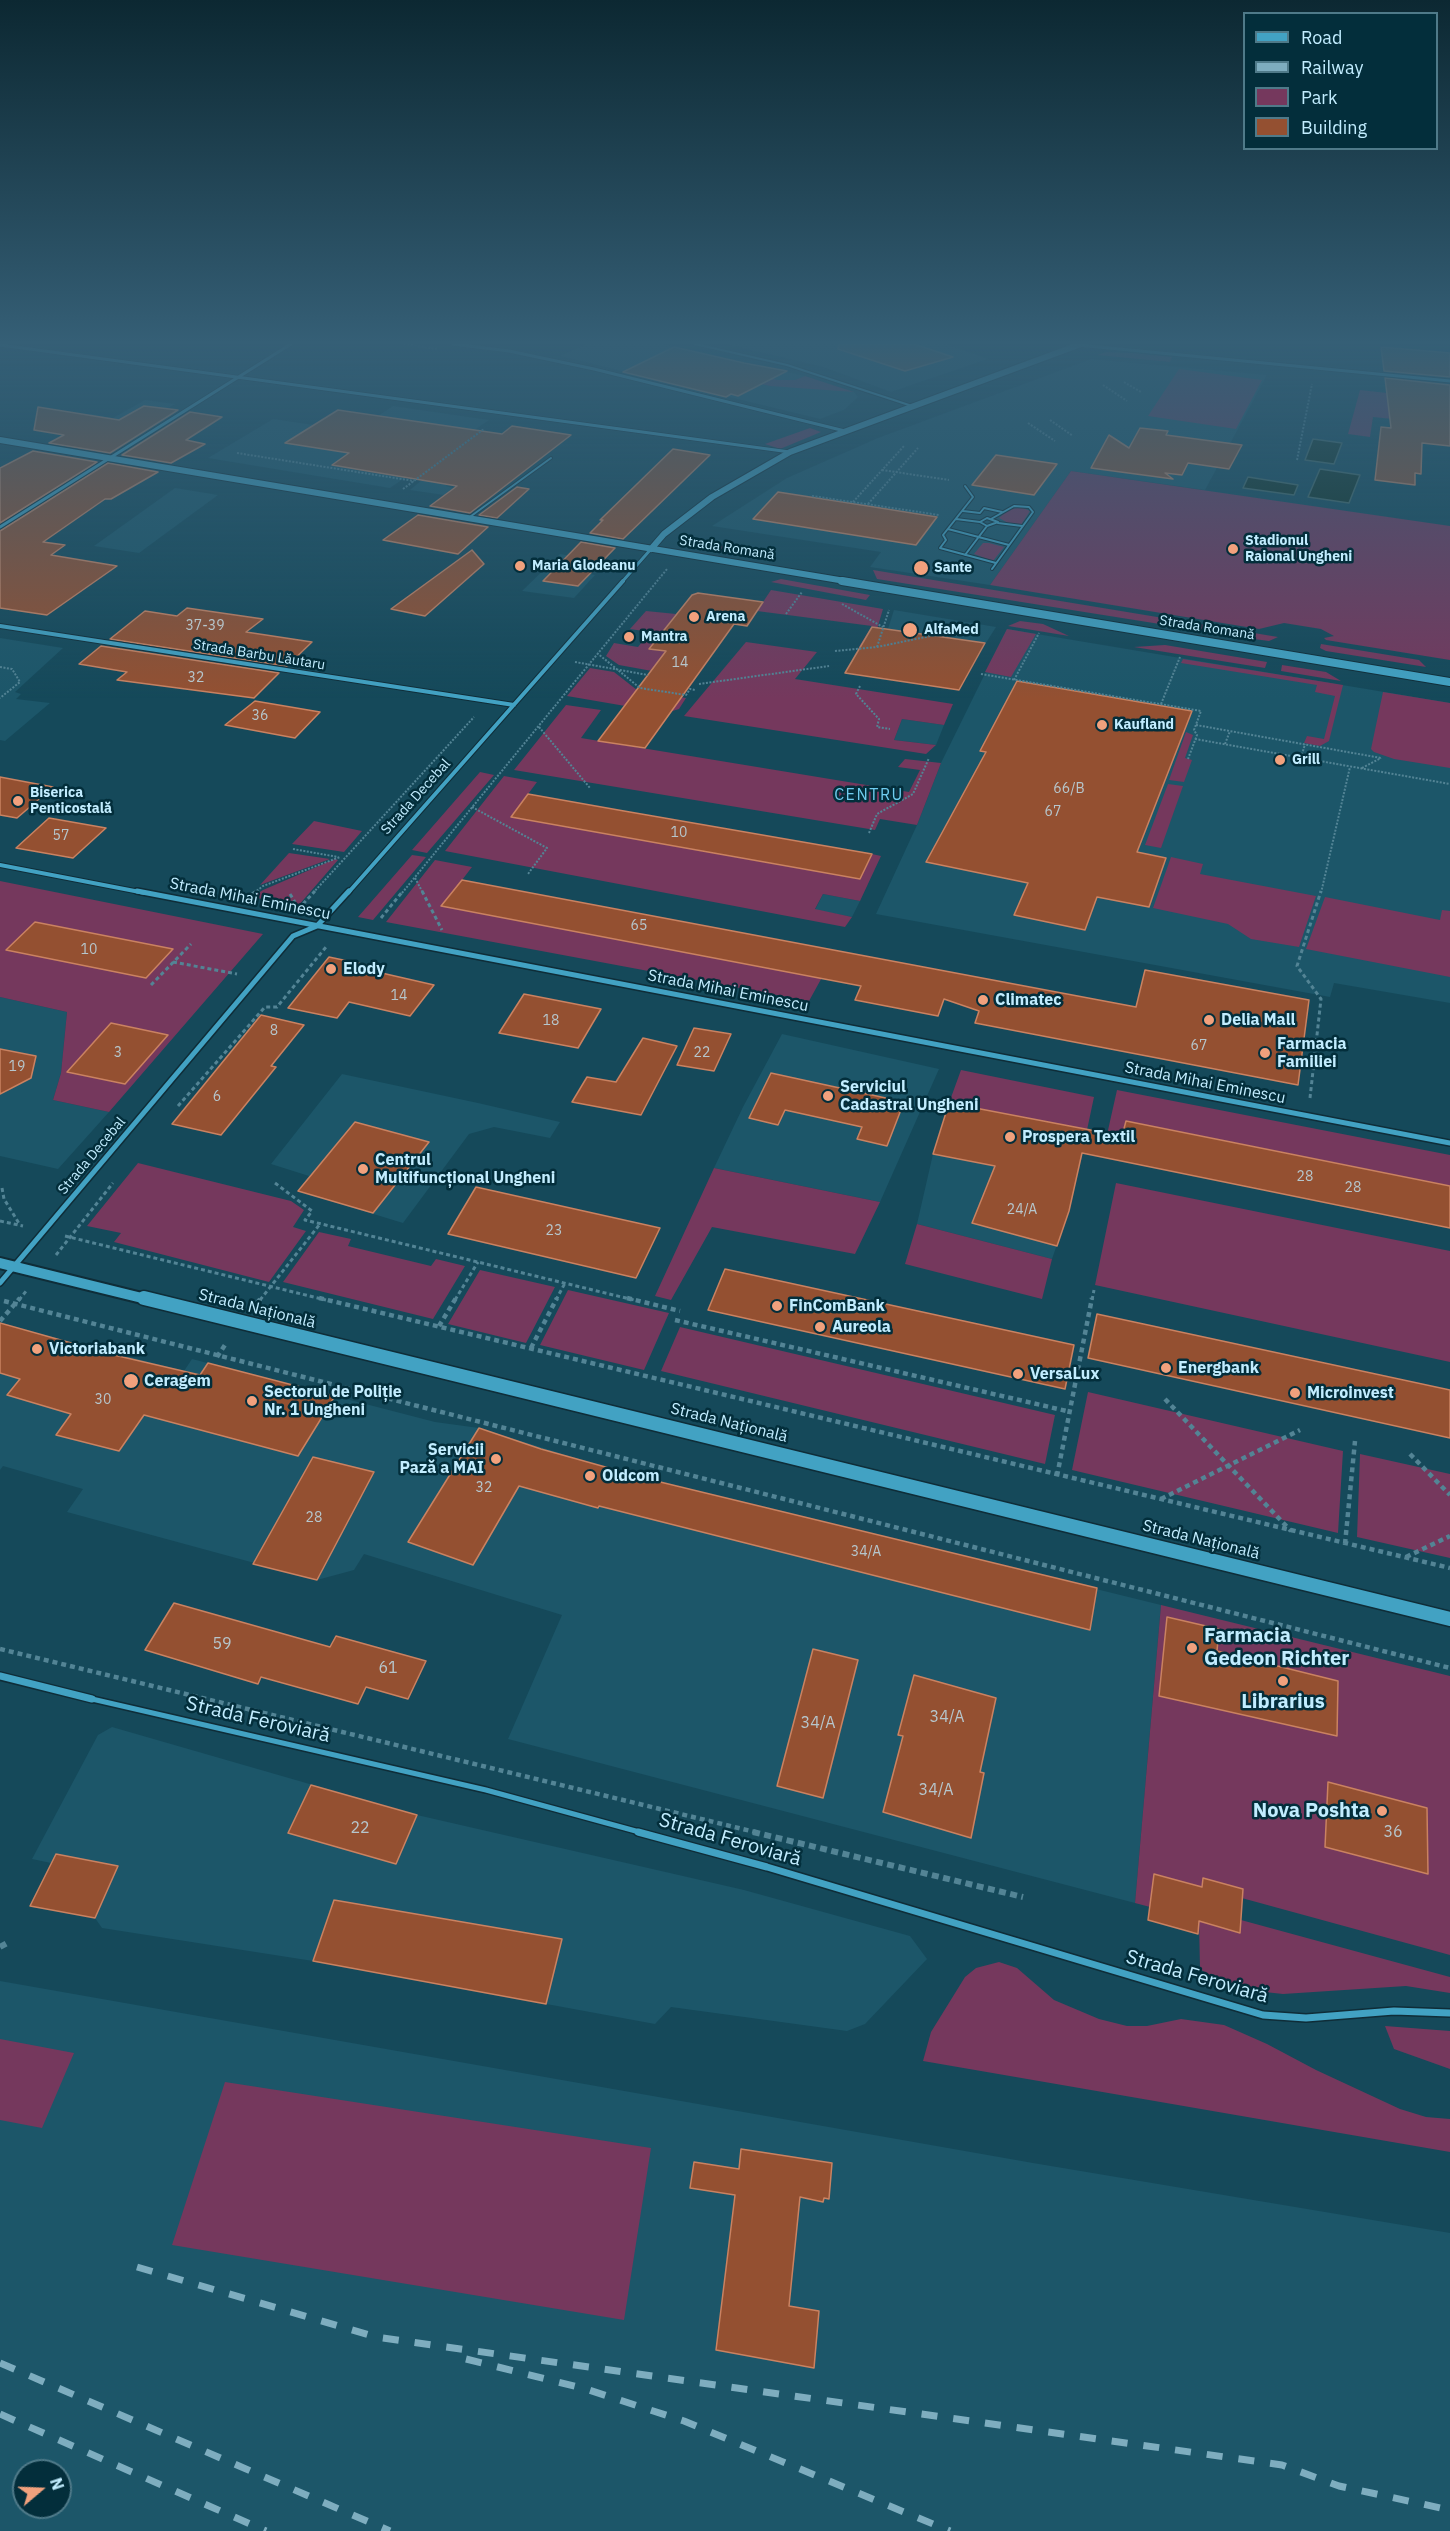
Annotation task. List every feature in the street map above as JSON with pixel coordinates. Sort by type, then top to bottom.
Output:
[{"type":"main road","name":"Strada Romană","points":[[131,462],[1450,682]]},
{"type":"main road","name":"Strada Decebal","points":[[651,549],[664,534],[712,497],[772,462]]},
{"type":"main road","name":"Strada Națională","points":[[7,1265],[1450,1618]]},
{"type":"street","points":[[0,527],[101,462]]},
{"type":"street","name":"Strada Decebal","points":[[0,1283],[7,1265],[43,1232],[293,936],[317,926],[651,549]]},
{"type":"street","name":"Strada Barbu Lăutaru","points":[[0,626],[514,705]]},
{"type":"street","name":"Strada Mihai Eminescu","points":[[0,865],[1450,1143]]},
{"type":"street","name":"Strada Feroviară","points":[[0,1676],[92,1699]]},
{"type":"lane","points":[[467,519],[545,462]]},
{"type":"lane","points":[[965,486],[973,497],[943,535],[946,540],[940,548],[996,563]]},
{"type":"lane","points":[[956,519],[980,522],[1020,506],[1032,510],[992,569]]},
{"type":"lane","points":[[963,511],[980,513],[984,508],[1002,512]]},
{"type":"lane","points":[[991,519],[998,524]]},
{"type":"lane","points":[[980,522],[987,526],[998,524],[1023,526]]},
{"type":"lane","points":[[965,555],[987,526]]},
{"type":"lane","points":[[948,529],[1009,545]]},
{"type":"lane","name":"Strada Feroviară","points":[[92,1699],[486,1790],[767,1867],[1263,2015],[1306,2018],[1394,2011],[1450,2013]]},
{"type":"path","points":[[300,462],[414,481]]},
{"type":"path","points":[[400,491],[440,462]]},
{"type":"path","points":[[853,502],[889,462]]},
{"type":"path","points":[[867,504],[905,462]]},
{"type":"path","points":[[882,470],[955,481]]},
{"type":"path","points":[[812,496],[946,516]]},
{"type":"path","points":[[367,936],[680,554]]},
{"type":"path","points":[[791,589],[811,593]]},
{"type":"path","points":[[786,614],[802,591]]},
{"type":"path","points":[[837,601],[883,627]]},
{"type":"path","points":[[877,647],[890,606]]},
{"type":"path","points":[[835,651],[877,647],[979,626]]},
{"type":"path","points":[[1014,680],[1039,633]]},
{"type":"path","points":[[597,653],[640,688],[687,695],[690,689],[695,690]]},
{"type":"path","points":[[571,662],[648,675]]},
{"type":"path","points":[[1161,704],[1178,662]]},
{"type":"path","points":[[699,684],[829,666]]},
{"type":"path","points":[[0,667],[12,669],[20,682],[0,698]]},
{"type":"path","points":[[981,674],[1201,711],[1188,759]]},
{"type":"path","points":[[860,686],[856,694],[879,719],[876,727],[890,729]]},
{"type":"path","points":[[1196,725],[1381,758],[1361,769]]},
{"type":"path","points":[[539,727],[590,788]]},
{"type":"path","points":[[1226,744],[1230,731]]},
{"type":"path","points":[[1195,739],[1450,784]]},
{"type":"path","points":[[1300,758],[1305,744]]},
{"type":"path","points":[[869,833],[876,814],[913,794],[929,758]]},
{"type":"path","points":[[1309,1102],[1321,999],[1297,966],[1325,880],[1350,767]]},
{"type":"path","points":[[472,807],[547,848],[528,874]]},
{"type":"path","points":[[293,849],[345,858]]},
{"type":"path","points":[[246,898],[263,886],[339,857]]},
{"type":"path","points":[[415,878],[445,936]]},
{"type":"path","points":[[151,985],[191,944]]},
{"type":"path","points":[[173,1112],[265,1007],[277,1007],[326,947]]},
{"type":"path","points":[[173,962],[237,975]]},
{"type":"path","points":[[0,1322],[120,1173]]},
{"type":"path","points":[[275,1183],[312,1211],[305,1220],[680,1311]]},
{"type":"path","points":[[2,1188],[4,1199],[21,1226]]},
{"type":"path","points":[[0,1221],[1450,1568]]},
{"type":"path","points":[[217,1357],[320,1224]]},
{"type":"path","points":[[439,1326],[478,1262]]},
{"type":"path","points":[[531,1348],[565,1283]]},
{"type":"path","points":[[1058,1476],[1094,1290]]},
{"type":"path","points":[[0,1301],[1450,1668]]},
{"type":"path","points":[[675,1320],[1071,1412]]},
{"type":"path","points":[[1165,1399],[1291,1531]]},
{"type":"path","points":[[1159,1500],[1300,1430]]},
{"type":"path","points":[[1345,1544],[1355,1441]]},
{"type":"path","points":[[1410,1454],[1450,1495]]},
{"type":"path","points":[[1406,1557],[1450,1536]]},
{"type":"path","points":[[0,1649],[1023,1897]]},
{"type":"path","points":[[0,1947],[9,1942]]},
{"type":"shaded area","points":[[233,462],[428,462],[390,488]]},
{"type":"shaded area","points":[[823,462],[1220,462],[1205,490],[1071,471],[990,585],[870,567],[881,552],[712,526],[787,478]]},
{"type":"shaded area","points":[[471,467],[446,486],[453,488],[444,495],[410,490],[423,479]]},
{"type":"shaded area","points":[[1320,469],[1360,475],[1349,503],[1308,497]]},
{"type":"shaded area","points":[[1248,477],[1298,485],[1294,495],[1243,488]]},
{"type":"shaded area","points":[[175,488],[218,495],[139,553],[94,546]]},
{"type":"shaded area","points":[[560,554],[602,561],[590,574],[595,575],[574,598],[522,591]]},
{"type":"shaded area","points":[[894,610],[996,627],[979,654],[887,632]]},
{"type":"shaded area","points":[[1007,629],[1450,703],[1450,1003],[1334,983],[1330,997],[876,914],[917,825],[941,763]]},
{"type":"shaded area","points":[[0,638],[63,648],[15,692],[21,694],[16,699],[50,703],[5,741],[0,740]]},
{"type":"shaded area","points":[[902,719],[944,725],[936,745],[894,740]]},
{"type":"shaded area","points":[[823,894],[860,901],[852,917],[815,910]]},
{"type":"shaded area","points":[[0,997],[67,1012],[61,1073],[53,1100],[109,1112],[58,1169],[0,1156]]},
{"type":"shaded area","name":"Serviciul Cadastral Ungheni","points":[[782,1034],[939,1069],[880,1202],[714,1168]]},
{"type":"shaded area","name":"Centrul Multifuncțional Ungheni","points":[[342,1074],[560,1122],[550,1138],[494,1127],[469,1134],[403,1223],[298,1191],[309,1176],[271,1164]]},
{"type":"shaded area","points":[[949,1103],[1075,1182],[1071,1204],[1052,1259],[917,1224],[933,1154]]},
{"type":"shaded area","points":[[6,1325],[184,1371],[192,1359],[435,1422],[479,1428],[624,1473],[1161,1605],[1135,1903],[508,1739],[562,1615],[364,1554],[354,1570],[317,1580],[67,1512],[83,1489],[3,1466],[0,1470],[0,1332]]},
{"type":"shaded area","points":[[112,1727],[417,1815],[744,1890],[910,1936],[927,1959],[865,2024],[847,2031],[671,2007],[655,2024],[313,1961],[102,1928],[95,1918],[30,1906],[51,1863],[32,1859],[98,1735]]},
{"type":"shaded area","points":[[0,1981],[1033,2163],[1450,2233],[1450,2531],[0,2531]]},
{"type":"green space","name":"Stadionul Raional Ungheni","points":[[1071,471],[1450,526],[1450,660],[1326,640],[1324,638],[1334,636],[1321,629],[1284,623],[1259,629],[990,585]]},
{"type":"green space","points":[[1021,507],[1030,511],[1021,525],[1008,523],[999,518],[1008,510]]},
{"type":"green space","points":[[699,542],[766,553],[766,559],[694,547]]},
{"type":"green space","points":[[983,543],[1004,547],[993,561],[974,554]]},
{"type":"green space","points":[[873,570],[1278,637],[1269,641],[1254,639],[877,579]]},
{"type":"green space","points":[[781,579],[870,595],[866,600],[771,582]]},
{"type":"green space","points":[[771,590],[883,609],[872,646],[859,647],[872,626],[757,611]]},
{"type":"green space","points":[[646,611],[676,614],[664,630],[681,633],[652,671],[619,665],[606,656],[614,643],[638,647],[650,632],[630,629]]},
{"type":"green space","points":[[1020,621],[1043,624],[1069,636],[1008,626]]},
{"type":"green space","points":[[1007,629],[1036,634],[1011,677],[985,672]]},
{"type":"green space","points":[[746,642],[817,652],[795,679],[953,704],[944,725],[902,719],[894,740],[936,745],[926,754],[684,716]]},
{"type":"green space","points":[[1321,644],[1419,660],[1426,667],[1326,651],[1320,648]]},
{"type":"green space","points":[[1165,645],[1267,662],[1265,668],[1134,647]]},
{"type":"green space","points":[[1183,659],[1343,685],[1329,741],[1320,746],[1304,743],[1307,736],[1324,739],[1335,696],[1315,692],[1317,685],[1181,663]]},
{"type":"green space","points":[[1282,665],[1326,672],[1341,681],[1281,671]]},
{"type":"green space","points":[[590,668],[614,672],[637,690],[686,698],[679,709],[666,713],[567,696]]},
{"type":"green space","points":[[1383,692],[1450,703],[1450,768],[1394,759],[1371,749]]},
{"type":"green space","points":[[566,705],[601,710],[581,738],[909,792],[920,770],[898,767],[905,759],[941,763],[917,825],[880,819],[875,830],[514,770]]},
{"type":"green space","points":[[1186,732],[1193,735],[1185,758],[1192,760],[1184,782],[1169,780]]},
{"type":"green space","points":[[480,772],[494,775],[427,853],[412,850]]},
{"type":"green space","points":[[504,776],[537,782],[511,817],[860,879],[872,854],[881,856],[860,901],[823,894],[815,909],[852,917],[845,927],[445,851]]},
{"type":"green space","points":[[1168,784],[1183,786],[1161,848],[1145,845]]},
{"type":"green space","points":[[314,821],[362,831],[344,852],[292,844]]},
{"type":"green space","points":[[289,853],[330,859],[260,885]]},
{"type":"green space","points":[[412,855],[426,857],[373,920],[358,917]]},
{"type":"green space","points":[[1171,857],[1203,864],[1200,874],[1316,896],[1299,947],[1251,939],[1228,924],[1153,908]]},
{"type":"green space","points":[[335,859],[338,860],[298,906],[252,897],[263,890]]},
{"type":"green space","points":[[435,860],[472,867],[442,906],[814,977],[827,949],[836,952],[809,1001],[386,922]]},
{"type":"green space","points":[[0,881],[263,934],[109,1112],[53,1100],[61,1073],[67,1012],[0,997]]},
{"type":"green space","points":[[1325,897],[1440,920],[1442,910],[1450,911],[1450,977],[1306,949]]},
{"type":"green space","points":[[961,1070],[1094,1097],[1087,1130],[949,1103]]},
{"type":"green space","points":[[1117,1090],[1450,1155],[1450,1186],[1126,1121],[1117,1160],[1102,1157]]},
{"type":"green space","points":[[138,1163],[291,1201],[304,1210],[293,1227],[306,1231],[269,1282],[114,1242],[121,1233],[87,1226]]},
{"type":"green space","points":[[714,1168],[880,1202],[855,1254],[712,1227],[671,1300],[655,1296]]},
{"type":"green space","points":[[1116,1183],[1450,1251],[1450,1362],[1095,1285]]},
{"type":"green space","points":[[917,1224],[1052,1259],[1042,1299],[905,1264]]},
{"type":"green space","points":[[319,1232],[351,1239],[348,1246],[431,1266],[436,1259],[465,1266],[433,1319],[283,1282]]},
{"type":"green space","points":[[480,1270],[555,1287],[526,1343],[448,1324]]},
{"type":"green space","points":[[568,1290],[669,1313],[644,1370],[540,1345]]},
{"type":"green space","points":[[680,1327],[1055,1415],[1045,1464],[661,1371]]},
{"type":"green space","points":[[1088,1392],[1343,1451],[1338,1533],[1072,1470]]},
{"type":"green space","points":[[1360,1454],[1450,1474],[1450,1558],[1357,1537]]},
{"type":"green space","points":[[1161,1605],[1450,1676],[1450,1955],[1154,1874],[1150,1907],[1135,1903]]},
{"type":"green space","points":[[1241,1920],[1450,1977],[1450,1993],[1406,1986],[1283,1994],[1228,1988],[1200,1969],[1199,1921],[1239,1933]]},
{"type":"green space","points":[[999,1962],[1017,1968],[1054,2000],[1099,2019],[1127,2026],[1147,2026],[1181,2019],[1224,2025],[1400,2109],[1426,2117],[1450,2119],[1450,2152],[923,2061],[931,2032],[965,1977],[976,1968]]},
{"type":"green space","points":[[1385,2026],[1450,2031],[1450,2069],[1394,2049]]},
{"type":"green space","points":[[0,2039],[74,2053],[42,2128],[0,2120]]},
{"type":"green space","points":[[225,2082],[651,2148],[624,2320],[172,2245]]},
{"type":"building","points":[[11,462],[97,462],[0,523],[0,468]]},
{"type":"building","points":[[336,462],[536,462],[470,513],[430,506],[457,486],[332,465]]},
{"type":"building","points":[[660,462],[703,462],[623,539],[590,533],[603,520],[600,520]]},
{"type":"building","points":[[990,462],[1057,464],[1034,495],[972,485]]},
{"type":"building","points":[[1094,462],[1233,462],[1229,469],[1188,463],[1182,475],[1165,473],[1173,479],[1091,468]]},
{"type":"building","points":[[1377,462],[1421,462],[1421,474],[1415,473],[1415,485],[1375,480]]},
{"type":"building","points":[[108,463],[158,472],[111,499],[105,499],[43,542],[65,545],[51,555],[117,566],[47,615],[0,608],[0,531]]},
{"type":"building","points":[[517,487],[529,489],[497,518],[479,515]]},
{"type":"building","points":[[778,492],[937,517],[916,545],[753,519]]},
{"type":"building","points":[[418,515],[488,527],[458,554],[383,540]]},
{"type":"building","points":[[581,542],[615,548],[578,586],[543,581]]},
{"type":"building","points":[[472,550],[484,564],[425,616],[391,609]]},
{"type":"building","points":[[698,593],[763,602],[747,626],[734,624],[645,748],[598,741],[666,651],[649,649],[692,595]]},
{"type":"building","points":[[187,608],[263,619],[246,632],[312,642],[287,666],[110,639],[145,611],[177,616]]},
{"type":"building","points":[[872,627],[985,643],[959,690],[845,673]]},
{"type":"building","points":[[101,646],[279,673],[254,698],[117,680],[127,672],[79,664]]},
{"type":"building","points":[[1017,681],[1192,711],[1137,852],[1166,858],[1149,907],[1097,897],[1085,930],[1014,915],[1028,883],[926,862],[986,752],[980,751]]},
{"type":"building","points":[[255,701],[320,712],[295,738],[225,725]]},
{"type":"building","name":"Biserica Penticostală","points":[[0,777],[53,787],[17,818],[0,815]]},
{"type":"building","points":[[528,794],[872,854],[860,879],[511,817]]},
{"type":"building","points":[[49,818],[106,828],[73,858],[16,848]]},
{"type":"building","points":[[462,880],[1136,1007],[1145,970],[1309,1000],[1298,1085],[975,1023],[979,1011],[944,999],[938,1016],[855,1000],[861,986],[441,906]]},
{"type":"building","points":[[35,922],[173,949],[146,978],[6,950]]},
{"type":"building","points":[[329,957],[376,967],[373,971],[434,985],[410,1016],[349,1002],[337,1018],[288,1008]]},
{"type":"building","points":[[524,994],[601,1009],[578,1048],[499,1033]]},
{"type":"building","points":[[261,1015],[304,1025],[271,1066],[276,1067],[221,1135],[172,1124]]},
{"type":"building","points":[[111,1023],[168,1035],[125,1084],[67,1072]]},
{"type":"building","points":[[694,1028],[731,1034],[714,1071],[677,1065]]},
{"type":"building","points":[[643,1038],[677,1046],[641,1115],[572,1102],[587,1077],[616,1082]]},
{"type":"building","points":[[0,1049],[36,1056],[31,1078],[0,1094]]},
{"type":"building","points":[[771,1073],[904,1102],[887,1146],[857,1139],[862,1127],[785,1110],[778,1125],[749,1118]]},
{"type":"building","points":[[949,1103],[1122,1136],[1126,1121],[1450,1186],[1450,1228],[1082,1153],[1069,1211],[1057,1246],[972,1223],[995,1166],[933,1154]]},
{"type":"building","points":[[355,1122],[429,1142],[373,1213],[298,1191]]},
{"type":"building","points":[[476,1187],[660,1228],[636,1278],[448,1234]]},
{"type":"building","points":[[725,1269],[1074,1345],[1065,1389],[708,1310]]},
{"type":"building","points":[[1097,1314],[1450,1390],[1450,1438],[1088,1358]]},
{"type":"building","points":[[0,1323],[114,1355],[200,1375],[208,1363],[335,1396],[298,1456],[144,1415],[119,1451],[56,1435],[71,1414],[7,1395],[20,1379],[0,1373]]},
{"type":"building","points":[[479,1428],[541,1449],[652,1480],[1097,1588],[1090,1630],[599,1506],[598,1508],[519,1486],[473,1565],[408,1542]]},
{"type":"building","points":[[313,1457],[374,1472],[317,1580],[253,1564]]},
{"type":"building","points":[[174,1603],[330,1647],[336,1636],[426,1661],[408,1699],[366,1687],[358,1704],[261,1677],[258,1684],[145,1650]]},
{"type":"building","points":[[1167,1617],[1219,1629],[1217,1651],[1338,1681],[1337,1736],[1159,1696]]},
{"type":"building","points":[[813,1649],[858,1660],[823,1798],[777,1786]]},
{"type":"building","points":[[914,1675],[996,1698],[980,1772],[984,1773],[971,1838],[883,1812],[903,1736],[898,1735]]},
{"type":"building","points":[[1328,1782],[1427,1808],[1428,1874],[1325,1847]]},
{"type":"building","points":[[311,1785],[417,1815],[396,1864],[288,1833]]},
{"type":"building","points":[[56,1854],[118,1866],[95,1918],[30,1906]]},
{"type":"building","points":[[1154,1874],[1202,1887],[1203,1878],[1243,1889],[1240,1933],[1199,1921],[1198,1934],[1148,1920]]},
{"type":"building","points":[[334,1900],[562,1939],[546,2004],[313,1961]]},
{"type":"building","points":[[741,2149],[832,2163],[829,2199],[824,2198],[823,2202],[800,2197],[789,2306],[819,2311],[814,2368],[716,2350],[735,2195],[690,2188],[694,2162],[739,2169]]},
{"type":"railway","points":[[137,2267],[376,2337],[1282,2465],[1339,2486],[1450,2510]]},
{"type":"railway","points":[[466,2359],[586,2389],[684,2421],[950,2531]]},
{"type":"railway","points":[[0,2363],[390,2531]]},
{"type":"railway","points":[[0,2414],[266,2531]]},
{"type":"place","name":"Stadionul Raional Ungheni","points":[[1233,549]]},
{"type":"place","name":"Maria Glodeanu","points":[[520,566]]},
{"type":"place","name":"Sante","points":[[921,568]]},
{"type":"place","name":"Arena","points":[[694,617]]},
{"type":"place","name":"AlfaMed","points":[[910,630]]},
{"type":"place","name":"Mantra","points":[[629,637]]},
{"type":"place","name":"Kaufland","points":[[1102,725]]},
{"type":"place","name":"Grill","points":[[1280,760]]},
{"type":"place","name":"Biserica Penticostală","points":[[18,801]]},
{"type":"place","name":"Elody","points":[[331,969]]},
{"type":"place","name":"Climatec","points":[[983,1000]]},
{"type":"place","name":"Delia Mall","points":[[1209,1020]]},
{"type":"place","name":"Farmacia Familiei","points":[[1265,1053]]},
{"type":"place","name":"Serviciul Cadastral Ungheni","points":[[828,1096]]},
{"type":"place","name":"Prospera Textil","points":[[1010,1137]]},
{"type":"place","name":"Centrul Multifuncțional Ungheni","points":[[363,1169]]},
{"type":"place","name":"FinComBank","points":[[777,1306]]},
{"type":"place","name":"Aureola","points":[[820,1327]]},
{"type":"place","name":"Victoriabank","points":[[37,1349]]},
{"type":"place","name":"Energbank","points":[[1166,1368]]},
{"type":"place","name":"VersaLux","points":[[1018,1374]]},
{"type":"place","name":"Ceragem","points":[[131,1381]]},
{"type":"place","name":"Microinvest","points":[[1295,1393]]},
{"type":"place","name":"Sectorul de Poliție Nr. 1 Ungheni","points":[[252,1401]]},
{"type":"place","name":"Servicii Pază a MAI","points":[[496,1459]]},
{"type":"place","name":"Oldcom","points":[[590,1476]]},
{"type":"place","name":"Farmacia Gedeon Richter","points":[[1192,1648]]},
{"type":"place","name":"Librarius","points":[[1283,1681]]},
{"type":"place","name":"Nova Poshta","points":[[1382,1811]]},
{"type":"district","name":"CENTRU","points":[[869,795]]}]
